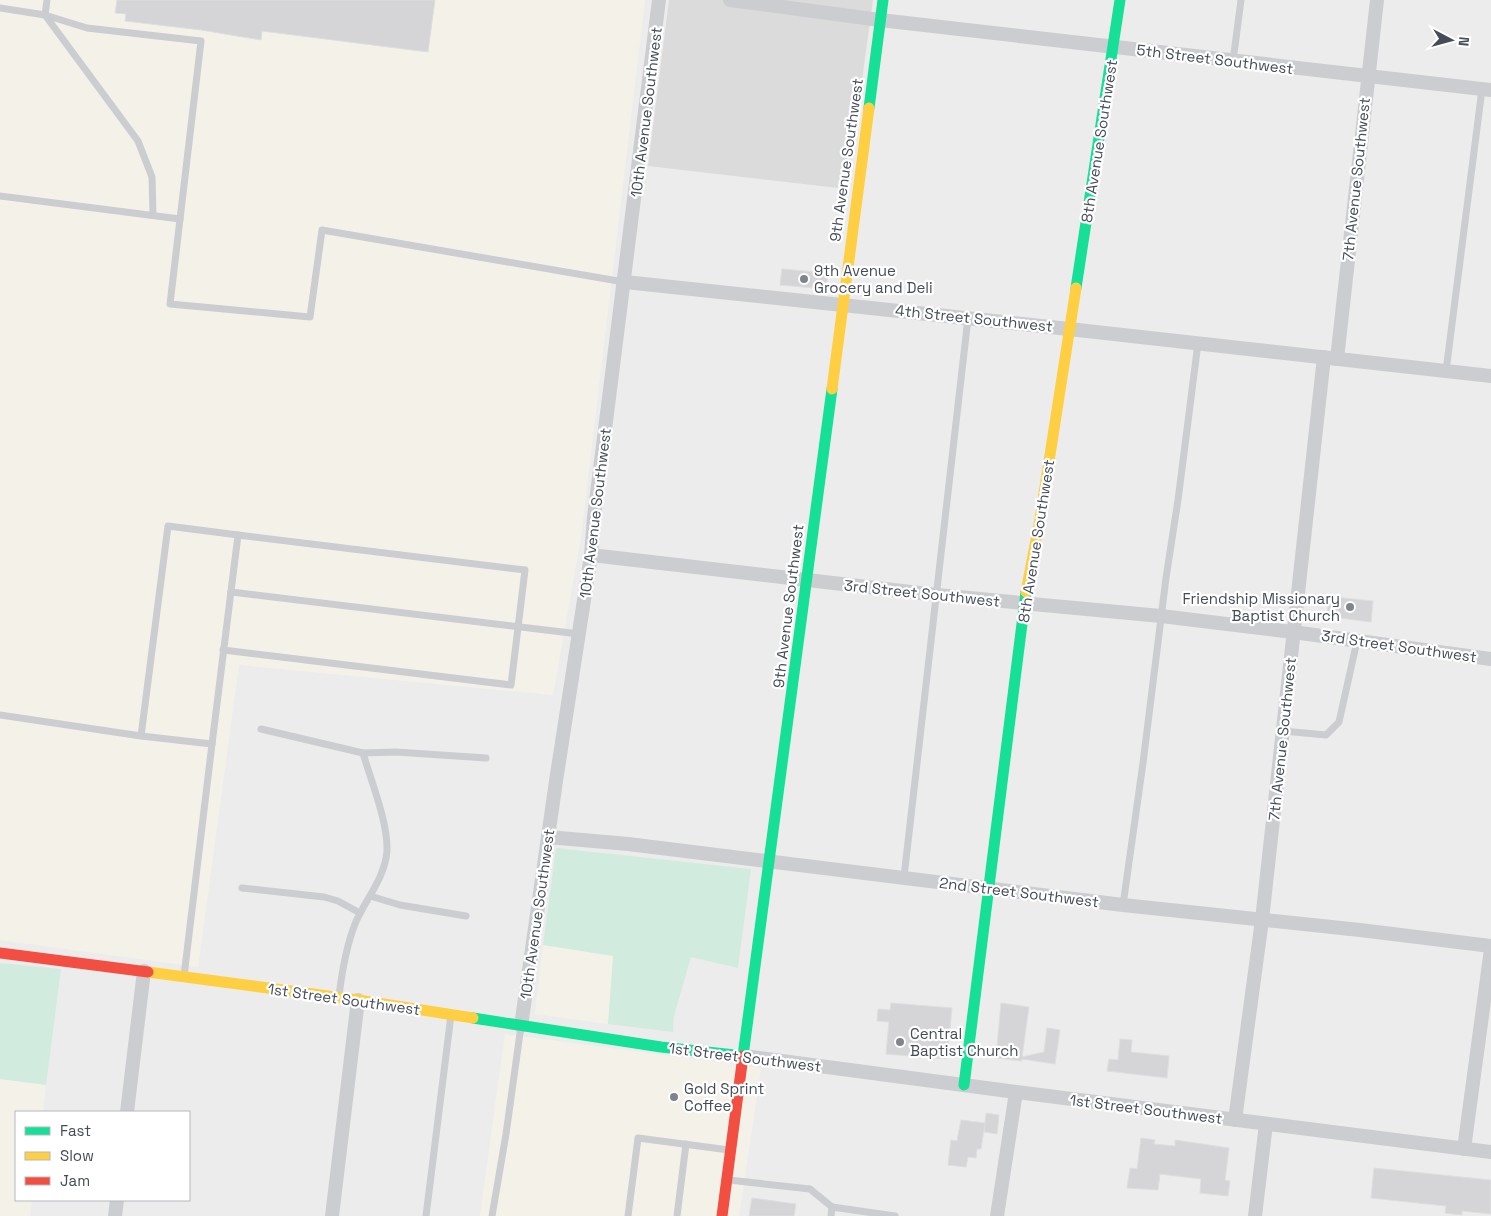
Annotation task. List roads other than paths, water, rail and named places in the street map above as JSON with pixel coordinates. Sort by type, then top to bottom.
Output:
[{"type":"street","name":"10th Avenue Southwest","points":[[521,1026],[591,555],[594,517],[659,0]]},
{"type":"street","name":"5th Street Southwest","points":[[730,0],[880,20],[1487,90]]},
{"type":"street","name":"9th Avenue Southwest","points":[[722,1216],[883,0]]},
{"type":"street","name":"8th Avenue Southwest","points":[[964,1085],[1024,604],[1040,520],[1120,0]]},
{"type":"street","name":"7th Avenue Southwest","points":[[1235,1120],[1262,920],[1293,632],[1377,0]]},
{"type":"street","name":"4th Street Southwest","points":[[625,282],[1491,376]]},
{"type":"street","name":"3rd Street Southwest","points":[[591,555],[937,595],[1161,616],[1491,659]]},
{"type":"street","name":"2nd Street Southwest","points":[[548,837],[628,844],[1491,948]]},
{"type":"street","points":[[1464,1149],[1491,948]]},
{"type":"street","name":"1st Street Southwest","points":[[0,953],[358,1000],[661,1047],[1491,1152]]},
{"type":"street","points":[[127,1111],[144,971]]},
{"type":"street","points":[[332,1216],[358,1000]]},
{"type":"street","points":[[998,1216],[1016,1092]]},
{"type":"street","points":[[1255,1216],[1266,1124]]},
{"type":"street","points":[[115,1216],[117,1201]]},
{"type":"lane","points":[[47,0],[45,15],[138,141],[152,176],[153,215]]},
{"type":"lane","points":[[1233,61],[1241,0]]},
{"type":"lane","points":[[0,8],[45,15],[87,28],[201,41],[170,304],[310,317],[322,230],[625,282]]},
{"type":"lane","points":[[1446,371],[1487,90]]},
{"type":"lane","points":[[0,196],[180,219]]},
{"type":"lane","points":[[904,877],[968,318]]},
{"type":"lane","points":[[1123,905],[1198,343]]},
{"type":"lane","points":[[141,736],[168,526],[525,570],[511,685],[224,650]]},
{"type":"lane","points":[[184,976],[238,535]]},
{"type":"lane","points":[[231,592],[579,634]]},
{"type":"lane","points":[[1283,731],[1326,735],[1339,722],[1357,641]]},
{"type":"lane","points":[[0,715],[141,736],[212,744]]},
{"type":"lane","points":[[261,729],[363,753],[396,752],[486,758]]},
{"type":"lane","points":[[338,998],[346,953],[360,913],[385,863],[386,840],[377,799],[363,753]]},
{"type":"lane","points":[[242,888],[324,896],[360,913]]},
{"type":"lane","points":[[370,896],[400,905],[466,916]]},
{"type":"lane","points":[[426,1216],[451,1015]]},
{"type":"lane","points":[[492,1216],[521,1026]]},
{"type":"lane","points":[[628,1216],[638,1138],[731,1150]]},
{"type":"lane","points":[[677,1216],[686,1144]]},
{"type":"lane","points":[[727,1179],[810,1189],[832,1207],[895,1216]]},
{"type":"lane","points":[[831,1216],[832,1207]]},
{"type":"place","name":"9th Avenue Grocery and Deli","points":[[804,279]]},
{"type":"place","name":"Friendship Missionary Baptist Church","points":[[1350,607]]},
{"type":"place","name":"Central Baptist Church","points":[[900,1042]]},
{"type":"place","name":"Gold Sprint Coffee","points":[[674,1097]]}]
